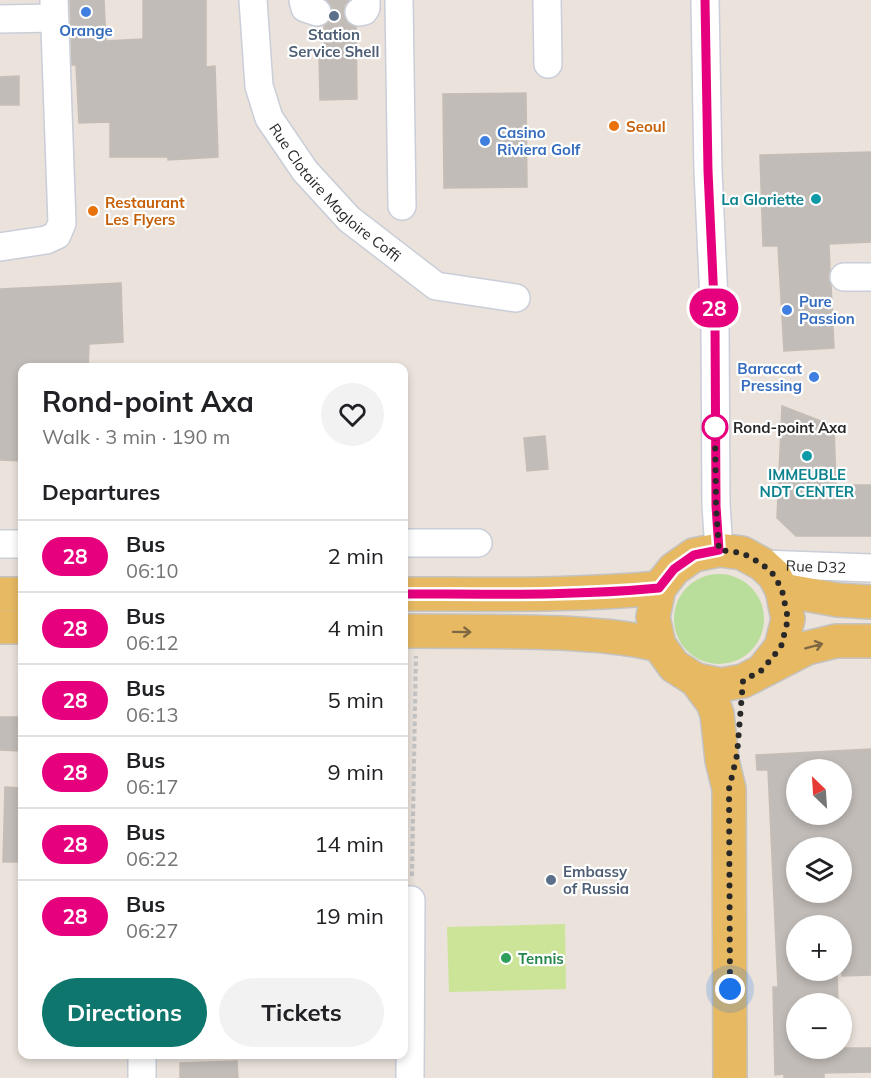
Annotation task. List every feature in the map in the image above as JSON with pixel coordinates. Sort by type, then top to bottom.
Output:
[{"type":"main road","points":[[729,789],[753,675],[781,647],[788,619],[782,590],[774,575],[762,564],[742,553],[719,550],[694,555],[674,569],[659,588],[653,617],[659,645],[674,666],[696,680],[713,703],[717,714],[722,760],[729,789],[730,1078]]},
{"type":"main road","points":[[408,594],[555,594],[659,588]]},
{"type":"main road","points":[[782,590],[837,600],[871,602]]},
{"type":"main road","points":[[0,594],[18,594]]},
{"type":"main road","points":[[0,627],[18,627]]},
{"type":"main road","points":[[410,631],[542,632],[614,636],[659,645]]},
{"type":"main road","points":[[696,680],[721,685],[753,675],[807,648],[836,641],[871,641]]},
{"type":"street","name":"Rue Clotaire Magloire Coffi","points":[[253,0],[260,86],[269,118],[305,171],[350,219],[436,286],[516,298]]},
{"type":"street","points":[[399,0],[402,206]]},
{"type":"street","points":[[547,0],[548,64]]},
{"type":"street","points":[[705,0],[708,171],[715,323],[716,506],[719,550]]},
{"type":"street","points":[[0,19],[54,9],[62,223],[57,235],[46,240],[0,247]]},
{"type":"street","points":[[844,278],[871,277]]},
{"type":"street","points":[[408,543],[478,543]]},
{"type":"street","points":[[0,544],[18,544]]},
{"type":"street","name":"Rue D32","points":[[762,564],[871,568]]},
{"type":"street","points":[[408,959],[410,1078]]},
{"type":"street","points":[[142,1059],[142,1078]]},
{"type":"path","points":[[408,810],[410,631]]},
{"type":"green space","points":[[719,574],[736,578],[751,587],[760,602],[764,619],[760,636],[751,651],[736,660],[719,664],[702,660],[687,651],[678,636],[674,619],[678,602],[687,587],[702,578]]},
{"type":"green space","name":"Tennis","points":[[565,924],[566,989],[449,992],[447,927]]},
{"type":"building","points":[[70,0],[104,0],[106,41],[143,39],[143,0],[206,0],[206,67],[215,66],[218,157],[168,160],[168,157],[110,157],[110,122],[79,123],[76,65],[72,65]]},
{"type":"building","points":[[327,0],[349,0],[344,6],[344,15],[348,23],[356,27],[357,99],[320,100],[319,52],[325,51],[324,26],[332,16],[332,8]]},
{"type":"building","points":[[19,76],[19,105],[0,105],[0,77]]},
{"type":"building","name":"Casino Riviera Golf","points":[[526,93],[527,187],[444,188],[443,94]]},
{"type":"building","name":"La Gloriette","points":[[871,152],[871,242],[829,244],[828,278],[831,285],[834,348],[784,351],[778,246],[763,246],[760,155]]},
{"type":"building","points":[[121,283],[123,342],[89,344],[88,363],[18,363],[18,461],[0,460],[0,289]]},
{"type":"building","name":"IMMEUBLE NDT CENTER","points":[[782,406],[834,426],[836,485],[871,485],[871,536],[796,536],[777,518]]},
{"type":"building","points":[[545,436],[548,469],[527,471],[524,438]]},
{"type":"building","points":[[0,717],[18,717],[18,751],[0,750]]},
{"type":"building","points":[[871,749],[871,975],[852,976],[852,915],[786,915],[786,981],[837,981],[838,993],[786,993],[786,1059],[852,1059],[852,1048],[871,1048],[871,1072],[824,1073],[824,1078],[784,1078],[784,1074],[775,1075],[773,987],[778,987],[768,770],[757,770],[756,755]]},
{"type":"building","points":[[5,787],[18,788],[18,862],[3,862]]},
{"type":"building","points":[[237,1061],[238,1078],[180,1078],[180,1063]]},
{"type":"tunnel","points":[[317,12],[359,12]]},
{"type":"bus line","name":"28","points":[[408,594],[555,594],[659,588],[674,569],[694,555],[719,550],[716,506],[715,323],[708,171],[705,0]]},
{"type":"place","name":"Orange","points":[[86,12]]},
{"type":"place","name":"Station Service Shell","points":[[334,16]]},
{"type":"place","name":"Seoul","points":[[614,126]]},
{"type":"place","name":"Casino Riviera Golf","points":[[485,141]]},
{"type":"place","name":"La Gloriette","points":[[816,199]]},
{"type":"place","name":"Restaurant Les Flyers","points":[[93,211]]},
{"type":"place","name":"Pure Passion","points":[[787,310]]},
{"type":"place","name":"Baraccat Pressing","points":[[814,377]]},
{"type":"place","name":"Rond-point Axa","points":[[715,427]]},
{"type":"place","name":"IMMEUBLE NDT CENTER","points":[[807,456]]},
{"type":"place","name":"Embassy of Russia","points":[[551,880]]},
{"type":"place","name":"Tennis","points":[[506,958]]},
{"type":"route","points":[[715,427],[719,550],[742,553],[762,564],[774,575],[782,590],[788,619],[781,647],[762,670],[743,681],[737,755],[729,789],[730,989]]}]
